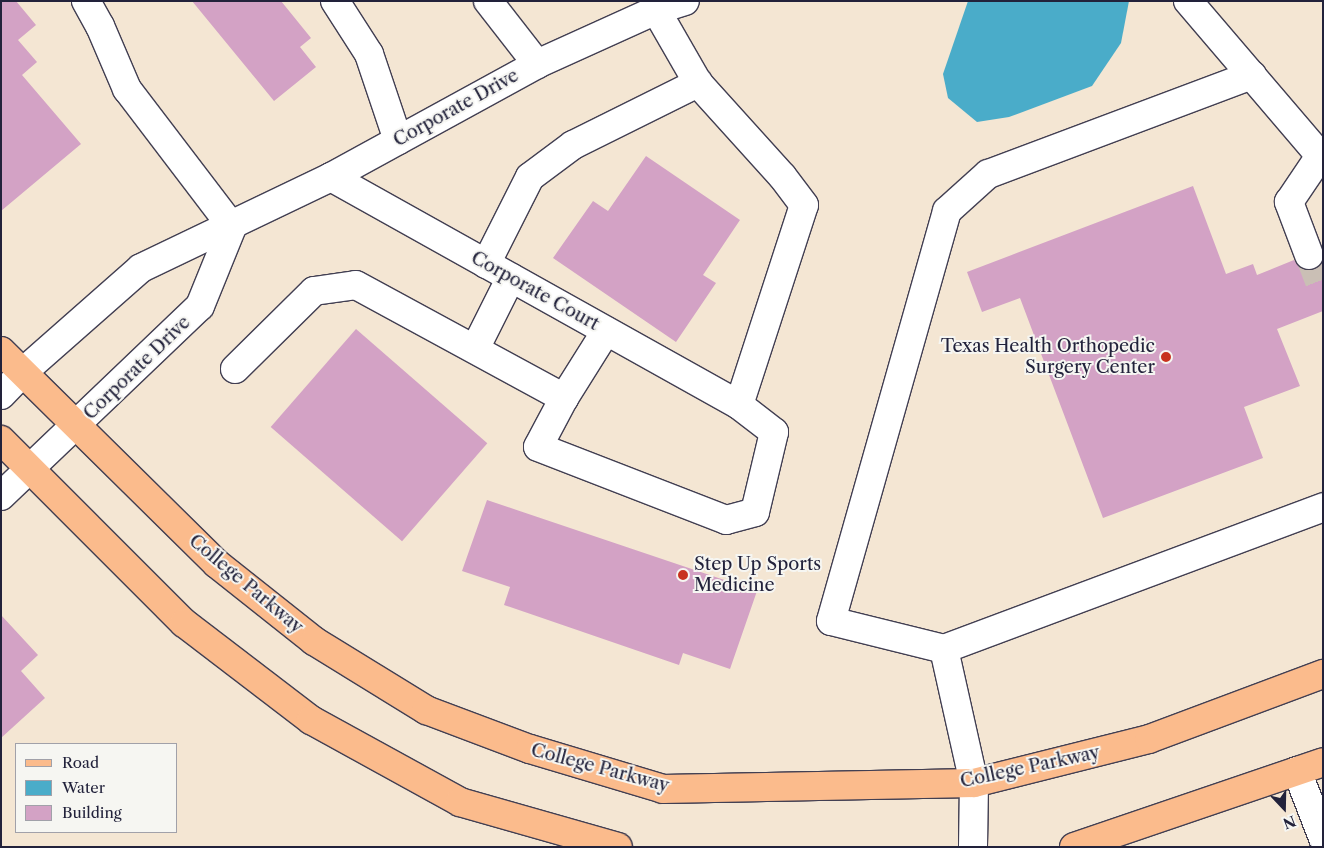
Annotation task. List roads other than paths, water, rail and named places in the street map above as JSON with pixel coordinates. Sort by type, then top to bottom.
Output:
[{"type":"main road","name":"College Parkway","points":[[1,351],[217,564],[314,641],[426,710],[530,750],[663,789],[974,783],[1149,739],[1323,674]]},
{"type":"main road","points":[[1,440],[184,623],[311,720],[460,802],[618,847]]},
{"type":"main road","points":[[1074,847],[1323,762]]},
{"type":"street","points":[[86,1],[100,26],[127,89],[232,227]]},
{"type":"street","points":[[335,1],[369,54],[398,140]]},
{"type":"street","points":[[488,1],[537,64]]},
{"type":"street","name":"Corporate Drive","points":[[1,395],[22,372],[141,268],[232,227],[331,177],[537,64],[656,10],[685,1]]},
{"type":"street","points":[[1188,1],[1322,157],[1289,202],[1309,255]]},
{"type":"street","points":[[656,10],[698,83],[782,176],[804,205],[739,405]]},
{"type":"street","points":[[1252,75],[988,174],[947,211],[831,621],[944,649],[1323,507]]},
{"type":"street","points":[[486,264],[530,177],[573,145],[698,83]]},
{"type":"street","name":"Corporate Court","points":[[331,177],[739,405],[774,432],[756,512],[726,520],[538,447],[564,398]]},
{"type":"street","name":"Corporate Drive","points":[[1,496],[77,427],[200,306],[232,227]]},
{"type":"street","points":[[475,349],[511,277]]},
{"type":"street","points":[[235,369],[314,290],[356,285],[564,398],[606,331]]},
{"type":"street","points":[[944,649],[974,783],[973,847]]},
{"type":"street","points":[[1297,771],[1323,838]]},
{"type":"water","points":[[968,1],[1129,1],[1121,43],[1092,86],[1009,117],[977,122],[948,98],[943,74]]},
{"type":"tunnel","points":[[1309,255],[1323,291]]},
{"type":"place","name":"Texas Health Orthopedic Surgery Center","points":[[1166,357]]},
{"type":"place","name":"Step Up Sports Medicine","points":[[683,575]]}]
